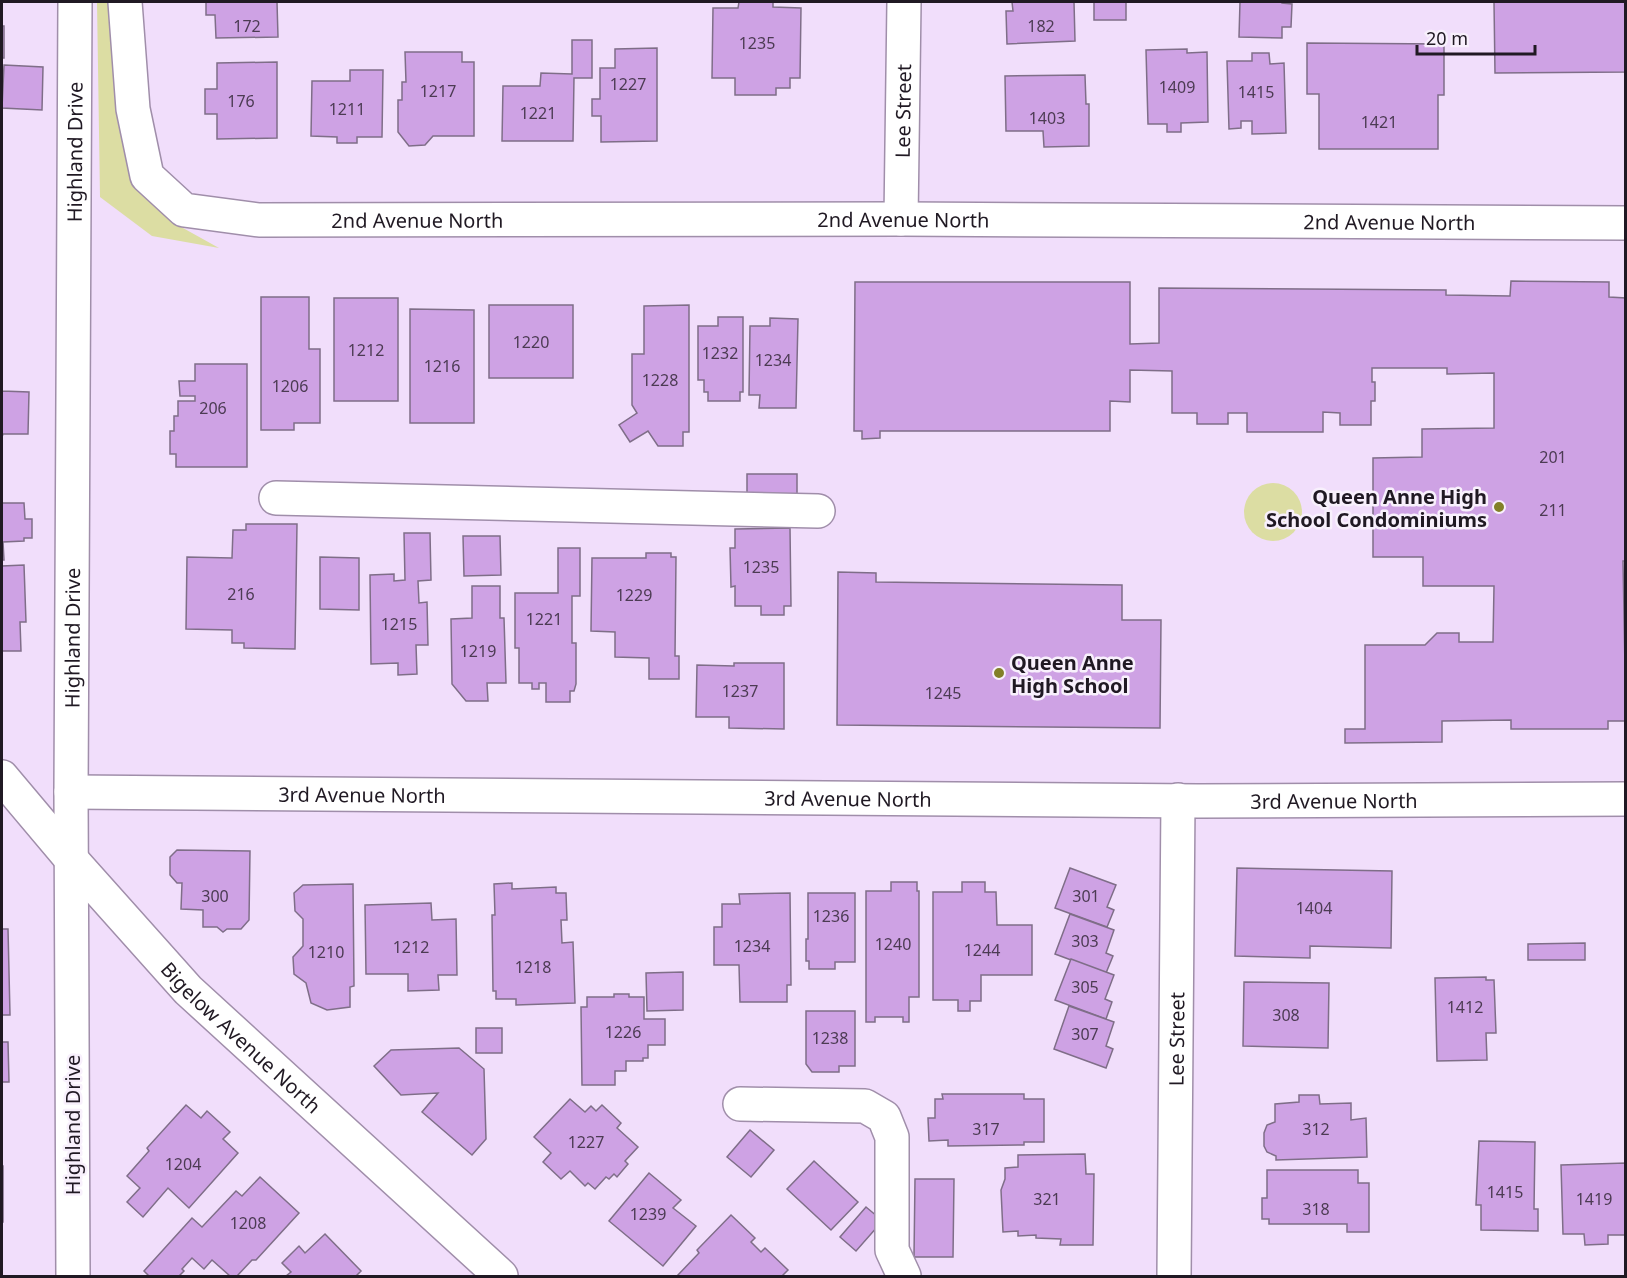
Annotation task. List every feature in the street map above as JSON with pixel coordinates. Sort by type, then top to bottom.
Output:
[{"type":"street","name":"Highland Drive","points":[[73,1276],[71,792],[75,2]]},
{"type":"street","name":"2nd Avenue North","points":[[125,2],[133,109],[147,176],[184,210],[259,220],[902,219],[1626,224]]},
{"type":"street","name":"Lee Street","points":[[902,219],[904,2]]},
{"type":"street","points":[[276,498],[818,511]]},
{"type":"street","name":"Bigelow Avenue North","points":[[2,777],[71,859],[188,990],[501,1276]]},
{"type":"street","name":"3rd Avenue North","points":[[71,792],[1178,800],[1626,799]]},
{"type":"street","name":"Lee Street","points":[[1174,1276],[1178,800]]},
{"type":"street","points":[[740,1104],[865,1106],[884,1117],[892,1137],[892,1250],[904,1276]]},
{"type":"green space","points":[[97,2],[112,2],[117,119],[130,176],[174,223],[219,248],[152,236],[100,197]]},
{"type":"green space","points":[[1267,483],[1279,483],[1294,491],[1302,506],[1302,518],[1294,533],[1279,541],[1267,541],[1252,533],[1244,518],[1244,506],[1252,491]]},
{"type":"building","points":[[206,2],[277,2],[278,37],[216,38],[215,15],[206,15]]},
{"type":"building","points":[[739,2],[773,2],[773,7],[801,8],[800,78],[790,78],[790,88],[776,88],[776,95],[735,95],[735,78],[712,78],[713,8],[738,8]]},
{"type":"building","points":[[1012,2],[1074,2],[1075,41],[1007,44],[1006,11],[1013,11]]},
{"type":"building","points":[[1094,2],[1126,2],[1126,20],[1094,20]]},
{"type":"building","points":[[1240,2],[1292,4],[1291,27],[1282,27],[1282,38],[1239,37]]},
{"type":"building","points":[[1494,2],[1626,2],[1626,72],[1495,73]]},
{"type":"building","points":[[2,26],[4,26],[4,58],[2,58]]},
{"type":"building","points":[[572,40],[592,40],[592,78],[574,78],[573,141],[502,141],[503,86],[540,86],[541,73],[572,74]]},
{"type":"building","points":[[1307,43],[1444,44],[1444,95],[1438,95],[1438,149],[1319,149],[1319,94],[1307,94]]},
{"type":"building","points":[[657,48],[657,141],[601,142],[601,116],[592,116],[592,99],[600,99],[600,68],[615,68],[615,49]]},
{"type":"building","points":[[1187,49],[1187,53],[1207,52],[1208,122],[1181,123],[1181,132],[1167,132],[1167,124],[1148,124],[1146,50]]},
{"type":"building","points":[[405,52],[462,52],[462,62],[474,62],[474,136],[433,136],[425,145],[409,146],[398,132],[398,100],[402,100],[402,82],[406,82]]},
{"type":"building","points":[[1252,53],[1269,53],[1270,64],[1284,63],[1286,133],[1252,134],[1252,121],[1241,121],[1241,128],[1229,129],[1227,61],[1252,61]]},
{"type":"building","points":[[277,62],[277,138],[217,139],[217,114],[205,114],[205,89],[217,89],[217,63]]},
{"type":"building","points":[[4,65],[43,67],[42,110],[2,108]]},
{"type":"building","points":[[350,70],[383,70],[382,137],[357,137],[357,143],[337,143],[337,137],[311,136],[312,81],[350,81]]},
{"type":"building","points":[[1085,75],[1086,104],[1089,104],[1089,146],[1044,147],[1043,131],[1006,131],[1005,76]]},
{"type":"building","name":"Queen Anne High School Condominiums","points":[[1511,281],[1609,282],[1609,297],[1626,298],[1626,561],[1623,561],[1626,721],[1608,721],[1608,729],[1511,729],[1511,720],[1442,721],[1442,742],[1345,743],[1345,729],[1365,729],[1365,645],[1425,645],[1437,633],[1459,633],[1459,642],[1493,642],[1494,586],[1423,586],[1423,557],[1373,557],[1373,458],[1422,457],[1422,429],[1494,428],[1494,373],[1447,374],[1447,368],[1372,368],[1375,401],[1371,401],[1371,425],[1340,425],[1340,413],[1323,412],[1323,432],[1247,432],[1247,413],[1228,413],[1228,424],[1197,424],[1197,413],[1172,413],[1172,371],[1130,370],[1130,402],[1110,401],[1110,431],[880,431],[880,438],[862,439],[862,431],[854,431],[855,282],[1130,282],[1130,344],[1159,343],[1159,288],[1446,290],[1446,295],[1510,296]]},
{"type":"building","points":[[261,297],[309,297],[309,349],[320,349],[320,423],[294,423],[294,430],[261,430]]},
{"type":"building","points":[[334,298],[398,298],[398,401],[334,401]]},
{"type":"building","points":[[489,305],[573,305],[573,378],[489,378]]},
{"type":"building","points":[[689,305],[689,432],[683,432],[683,446],[658,446],[648,431],[630,442],[619,425],[637,413],[632,405],[632,354],[644,354],[644,306]]},
{"type":"building","points":[[410,309],[474,310],[474,423],[410,423]]},
{"type":"building","points":[[718,317],[743,317],[743,392],[740,392],[740,401],[708,401],[708,392],[704,392],[704,380],[698,380],[698,326],[718,326]]},
{"type":"building","points":[[770,318],[798,319],[796,408],[759,408],[760,395],[749,395],[750,326],[770,326]]},
{"type":"building","points":[[195,364],[247,364],[247,467],[176,467],[176,454],[170,454],[170,431],[174,431],[174,416],[178,416],[178,401],[195,401],[195,396],[180,396],[179,381],[195,381]]},
{"type":"building","points":[[2,391],[29,392],[28,434],[3,434],[2,437]]},
{"type":"building","points":[[747,474],[797,474],[797,498],[747,498]]},
{"type":"building","points":[[2,503],[24,503],[25,519],[32,519],[32,538],[24,538],[24,541],[3,542],[4,560],[2,560]]},
{"type":"building","points":[[246,524],[297,524],[295,649],[244,648],[244,643],[232,643],[232,630],[186,629],[187,557],[232,558],[233,530],[246,530]]},
{"type":"building","points":[[790,528],[791,606],[784,606],[784,615],[761,615],[761,606],[735,606],[735,586],[731,587],[730,548],[735,548],[735,529]]},
{"type":"building","points":[[404,533],[430,533],[431,580],[418,581],[419,603],[427,602],[428,645],[416,645],[417,674],[398,675],[398,663],[371,664],[370,575],[394,574],[394,581],[405,580]]},
{"type":"building","points":[[463,536],[500,536],[501,575],[464,576]]},
{"type":"building","points":[[558,548],[580,548],[580,596],[572,596],[572,643],[576,643],[576,684],[574,691],[570,691],[570,702],[546,702],[546,683],[539,683],[539,689],[532,689],[532,683],[519,683],[519,648],[515,648],[515,593],[558,593]]},
{"type":"building","points":[[646,553],[671,553],[671,557],[676,557],[675,656],[679,656],[679,679],[649,679],[649,658],[615,657],[615,632],[591,631],[592,558],[646,558]]},
{"type":"building","points":[[320,557],[359,558],[359,610],[320,609]]},
{"type":"building","points":[[24,565],[26,622],[20,622],[21,651],[2,651],[2,566]]},
{"type":"building","name":"Queen Anne High School","points":[[838,572],[876,573],[876,582],[1122,585],[1122,620],[1161,620],[1160,728],[837,725]]},
{"type":"building","points":[[472,586],[500,586],[500,618],[504,618],[506,683],[487,683],[488,701],[466,701],[452,684],[451,619],[472,618]]},
{"type":"building","points":[[734,663],[784,663],[784,729],[729,728],[729,717],[696,717],[697,665],[734,666]]},
{"type":"building","points":[[177,850],[250,851],[249,920],[241,929],[227,929],[223,932],[217,927],[203,927],[203,910],[181,909],[182,883],[177,883],[170,875],[170,857]]},
{"type":"building","points":[[1070,868],[1116,885],[1107,907],[1114,910],[1107,927],[1055,908]]},
{"type":"building","points":[[1237,868],[1392,871],[1391,948],[1310,946],[1310,958],[1235,956]]},
{"type":"building","points":[[891,882],[917,882],[917,891],[919,891],[919,997],[909,997],[909,1022],[903,1022],[903,1017],[875,1017],[875,1022],[866,1022],[866,891],[891,891]]},
{"type":"building","points":[[962,882],[985,882],[985,892],[996,892],[997,925],[1032,925],[1032,975],[981,975],[981,1001],[970,1001],[970,1011],[958,1011],[958,1000],[933,1000],[933,892],[962,892]]},
{"type":"building","points":[[512,883],[512,889],[556,887],[556,893],[566,893],[567,920],[561,920],[562,943],[573,942],[575,1003],[516,1005],[516,999],[496,999],[496,991],[493,991],[494,884]]},
{"type":"building","points":[[353,884],[354,986],[350,987],[350,1007],[327,1010],[311,1003],[306,983],[294,974],[293,957],[303,946],[303,919],[295,911],[294,893],[303,885]]},
{"type":"building","points":[[790,893],[791,985],[787,985],[787,1002],[740,1002],[739,965],[714,965],[714,927],[722,927],[722,904],[740,904],[739,894]]},
{"type":"building","points":[[808,893],[855,893],[855,962],[835,962],[835,969],[809,969],[809,961],[806,961]]},
{"type":"building","points":[[431,903],[432,920],[456,919],[457,975],[438,975],[439,990],[408,991],[408,974],[366,974],[365,905]]},
{"type":"building","points":[[1070,914],[1114,930],[1106,953],[1113,956],[1106,973],[1055,954]]},
{"type":"building","points":[[2,929],[8,929],[10,1015],[2,1015]]},
{"type":"building","points":[[1585,943],[1585,960],[1528,960],[1528,944]]},
{"type":"building","points":[[1071,959],[1114,975],[1105,999],[1112,1002],[1106,1019],[1055,1000]]},
{"type":"building","points":[[683,972],[683,1010],[647,1011],[646,973]]},
{"type":"building","points":[[1486,977],[1486,980],[1494,980],[1496,1033],[1486,1033],[1487,1060],[1437,1061],[1435,978]]},
{"type":"building","points":[[1244,982],[1329,983],[1328,1048],[1243,1046]]},
{"type":"building","points":[[614,994],[644,997],[644,1019],[665,1019],[665,1045],[648,1045],[648,1058],[643,1058],[643,1061],[626,1061],[626,1071],[615,1071],[615,1085],[582,1085],[581,1007],[587,1007],[587,997],[614,997]]},
{"type":"building","points":[[1069,1006],[1114,1022],[1106,1046],[1113,1049],[1106,1068],[1054,1049]]},
{"type":"building","points":[[806,1011],[855,1011],[855,1066],[839,1066],[839,1072],[812,1072],[806,1064]]},
{"type":"building","points":[[476,1028],[502,1028],[502,1053],[476,1053]]},
{"type":"building","points":[[2,1042],[8,1042],[9,1082],[2,1082]]},
{"type":"building","points":[[459,1048],[484,1069],[486,1139],[472,1155],[422,1112],[438,1093],[401,1095],[374,1066],[391,1050]]},
{"type":"building","points":[[942,1094],[1024,1094],[1024,1099],[1044,1099],[1044,1142],[1024,1142],[1024,1145],[948,1146],[948,1140],[929,1141],[928,1118],[935,1118],[935,1099],[943,1099]]},
{"type":"building","points":[[1299,1095],[1319,1095],[1320,1104],[1351,1103],[1351,1120],[1366,1118],[1367,1157],[1276,1160],[1276,1156],[1267,1152],[1264,1146],[1264,1133],[1267,1125],[1275,1122],[1275,1104],[1299,1102]]},
{"type":"building","points":[[570,1099],[585,1112],[591,1106],[596,1111],[602,1105],[621,1123],[617,1128],[638,1147],[625,1161],[628,1164],[617,1177],[614,1174],[609,1179],[606,1177],[595,1189],[588,1183],[585,1186],[570,1171],[561,1179],[543,1162],[551,1153],[534,1137]]},
{"type":"building","points":[[186,1105],[201,1118],[207,1111],[230,1132],[223,1139],[238,1153],[189,1208],[168,1188],[143,1217],[127,1202],[140,1188],[127,1176],[149,1151],[147,1148]]},
{"type":"building","points":[[750,1130],[774,1150],[751,1177],[727,1157]]},
{"type":"building","points":[[1479,1141],[1535,1142],[1534,1209],[1538,1209],[1538,1231],[1481,1230],[1481,1205],[1476,1205]]},
{"type":"building","points":[[1085,1154],[1086,1174],[1094,1174],[1093,1245],[1060,1245],[1061,1239],[1036,1238],[1036,1235],[1018,1236],[1018,1231],[1003,1232],[1001,1190],[1005,1179],[1005,1168],[1018,1167],[1018,1155]]},
{"type":"building","points":[[814,1161],[858,1202],[831,1230],[787,1189]]},
{"type":"building","points":[[1626,1163],[1626,1235],[1608,1235],[1608,1244],[1585,1245],[1584,1234],[1563,1234],[1561,1165]]},
{"type":"building","points":[[3,1166],[3,1222],[2,1222]]},
{"type":"building","points":[[1267,1170],[1358,1170],[1358,1183],[1369,1183],[1369,1232],[1347,1232],[1347,1224],[1269,1224],[1269,1219],[1262,1219],[1262,1198],[1267,1198]]},
{"type":"building","points":[[649,1173],[681,1200],[673,1208],[696,1226],[663,1266],[609,1221]]},
{"type":"building","points":[[260,1177],[299,1213],[256,1260],[252,1260],[237,1276],[230,1276],[212,1260],[204,1269],[192,1258],[179,1276],[149,1276],[144,1271],[192,1218],[202,1227],[236,1191],[242,1196]]},
{"type":"building","points":[[915,1179],[954,1179],[953,1257],[914,1257]]},
{"type":"building","points":[[866,1207],[878,1217],[878,1226],[856,1251],[840,1237]]},
{"type":"building","points":[[731,1215],[755,1238],[751,1242],[761,1252],[765,1248],[788,1270],[782,1276],[677,1276],[699,1253],[697,1250]]},
{"type":"building","points":[[325,1234],[361,1271],[356,1276],[286,1276],[291,1272],[282,1263],[299,1246],[305,1253]]},
{"type":"place","name":"Queen Anne High School Condominiums","points":[[1499,507]]},
{"type":"place","name":"Queen Anne High School","points":[[999,673]]}]
